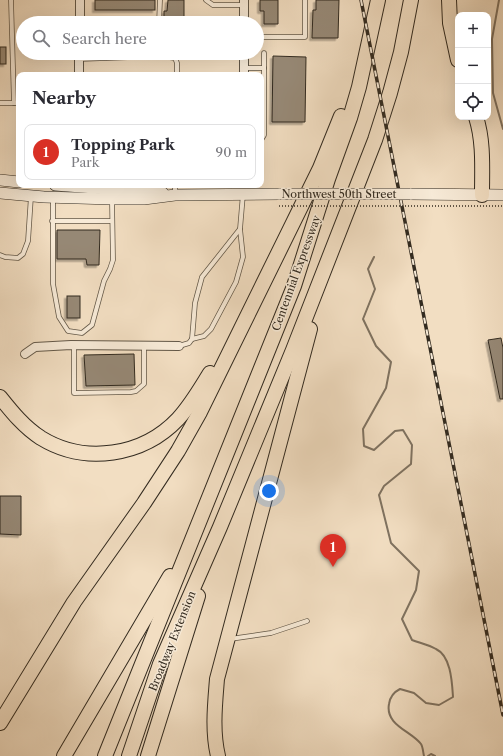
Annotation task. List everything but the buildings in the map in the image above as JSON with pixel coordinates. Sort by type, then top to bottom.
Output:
[{"type":"highway","name":"Centennial Expressway","points":[[191,539],[294,286],[328,179],[350,118],[378,0]]},
{"type":"highway","points":[[150,750],[220,527],[325,270],[375,140],[401,52],[411,0]]},
{"type":"highway","points":[[449,0],[450,23],[455,48]]},
{"type":"highway","points":[[0,723],[74,602],[144,503],[178,451],[200,412],[320,168],[365,58]]},
{"type":"highway","points":[[477,120],[481,135],[482,194]]},
{"type":"highway","points":[[218,756],[214,714],[217,679],[325,270]]},
{"type":"highway","points":[[0,397],[19,419],[32,431],[48,442],[63,448],[80,452],[103,454],[142,445],[160,435],[171,426],[186,409],[198,392],[267,276]]},
{"type":"highway","name":"Broadway Extension","points":[[129,756],[160,664],[220,527]]},
{"type":"highway","points":[[64,756],[191,539]]},
{"type":"highway","name":"Broadway Extension","points":[[105,756],[191,539]]},
{"type":"main road","points":[[0,180],[16,182]]},
{"type":"main road","name":"Northwest 50th Street","points":[[112,188],[144,190],[243,189],[280,194],[503,195]]},
{"type":"main road","name":"Northwest 50th Street","points":[[0,193],[53,198],[112,200],[144,199],[175,190]]},
{"type":"street","points":[[80,0],[80,16]]},
{"type":"street","points":[[244,2],[244,16]]},
{"type":"street","points":[[80,60],[80,72]]},
{"type":"street","points":[[244,60],[244,71]]},
{"type":"street","points":[[79,188],[79,199]]},
{"type":"street","points":[[24,354],[35,347],[179,346]]},
{"type":"lane","points":[[0,103],[14,103],[11,0]]},
{"type":"lane","points":[[159,16],[160,0]]},
{"type":"lane","points":[[206,0],[213,5],[244,2]]},
{"type":"lane","points":[[264,37],[305,37],[304,0]]},
{"type":"lane","points":[[264,53],[264,135]]},
{"type":"lane","points":[[176,60],[177,72]]},
{"type":"lane","points":[[244,71],[264,68]]},
{"type":"lane","points":[[179,346],[189,343],[192,339],[204,336],[211,329],[236,282],[243,257],[240,229],[243,189]]},
{"type":"lane","points":[[0,255],[18,258],[23,254],[28,241],[31,196]]},
{"type":"lane","points":[[53,198],[53,284],[59,317],[68,330],[82,333],[92,325],[104,281],[113,260],[112,200]]},
{"type":"lane","points":[[52,221],[112,221]]},
{"type":"lane","points":[[192,339],[195,303],[202,277],[240,229]]},
{"type":"lane","points":[[74,346],[74,393],[136,391],[144,384],[144,346]]},
{"type":"lane","points":[[228,639],[271,633],[307,621]]},
{"type":"path","name":"Northwest 50th Street","points":[[279,206],[503,206]]},
{"type":"waterway","points":[[499,0],[492,39],[493,93],[503,129]]},
{"type":"waterway","points":[[374,257],[368,269],[375,289],[363,319],[376,346],[391,362],[386,388],[363,429],[364,446],[374,450],[395,431],[403,430],[412,445],[411,464],[384,486],[379,495],[391,543],[419,571],[416,590],[402,619],[412,640],[436,649],[445,657],[450,670],[452,684],[453,697],[439,705],[426,703],[414,693],[400,689],[394,693],[390,699],[389,711],[391,717],[400,727],[417,739],[423,748],[424,756]]},
{"type":"waterway","points":[[428,756],[431,754],[435,756]]},
{"type":"railway","points":[[361,0],[503,715]]},
{"type":"place","name":"Topping Park","points":[[333,567]]}]
